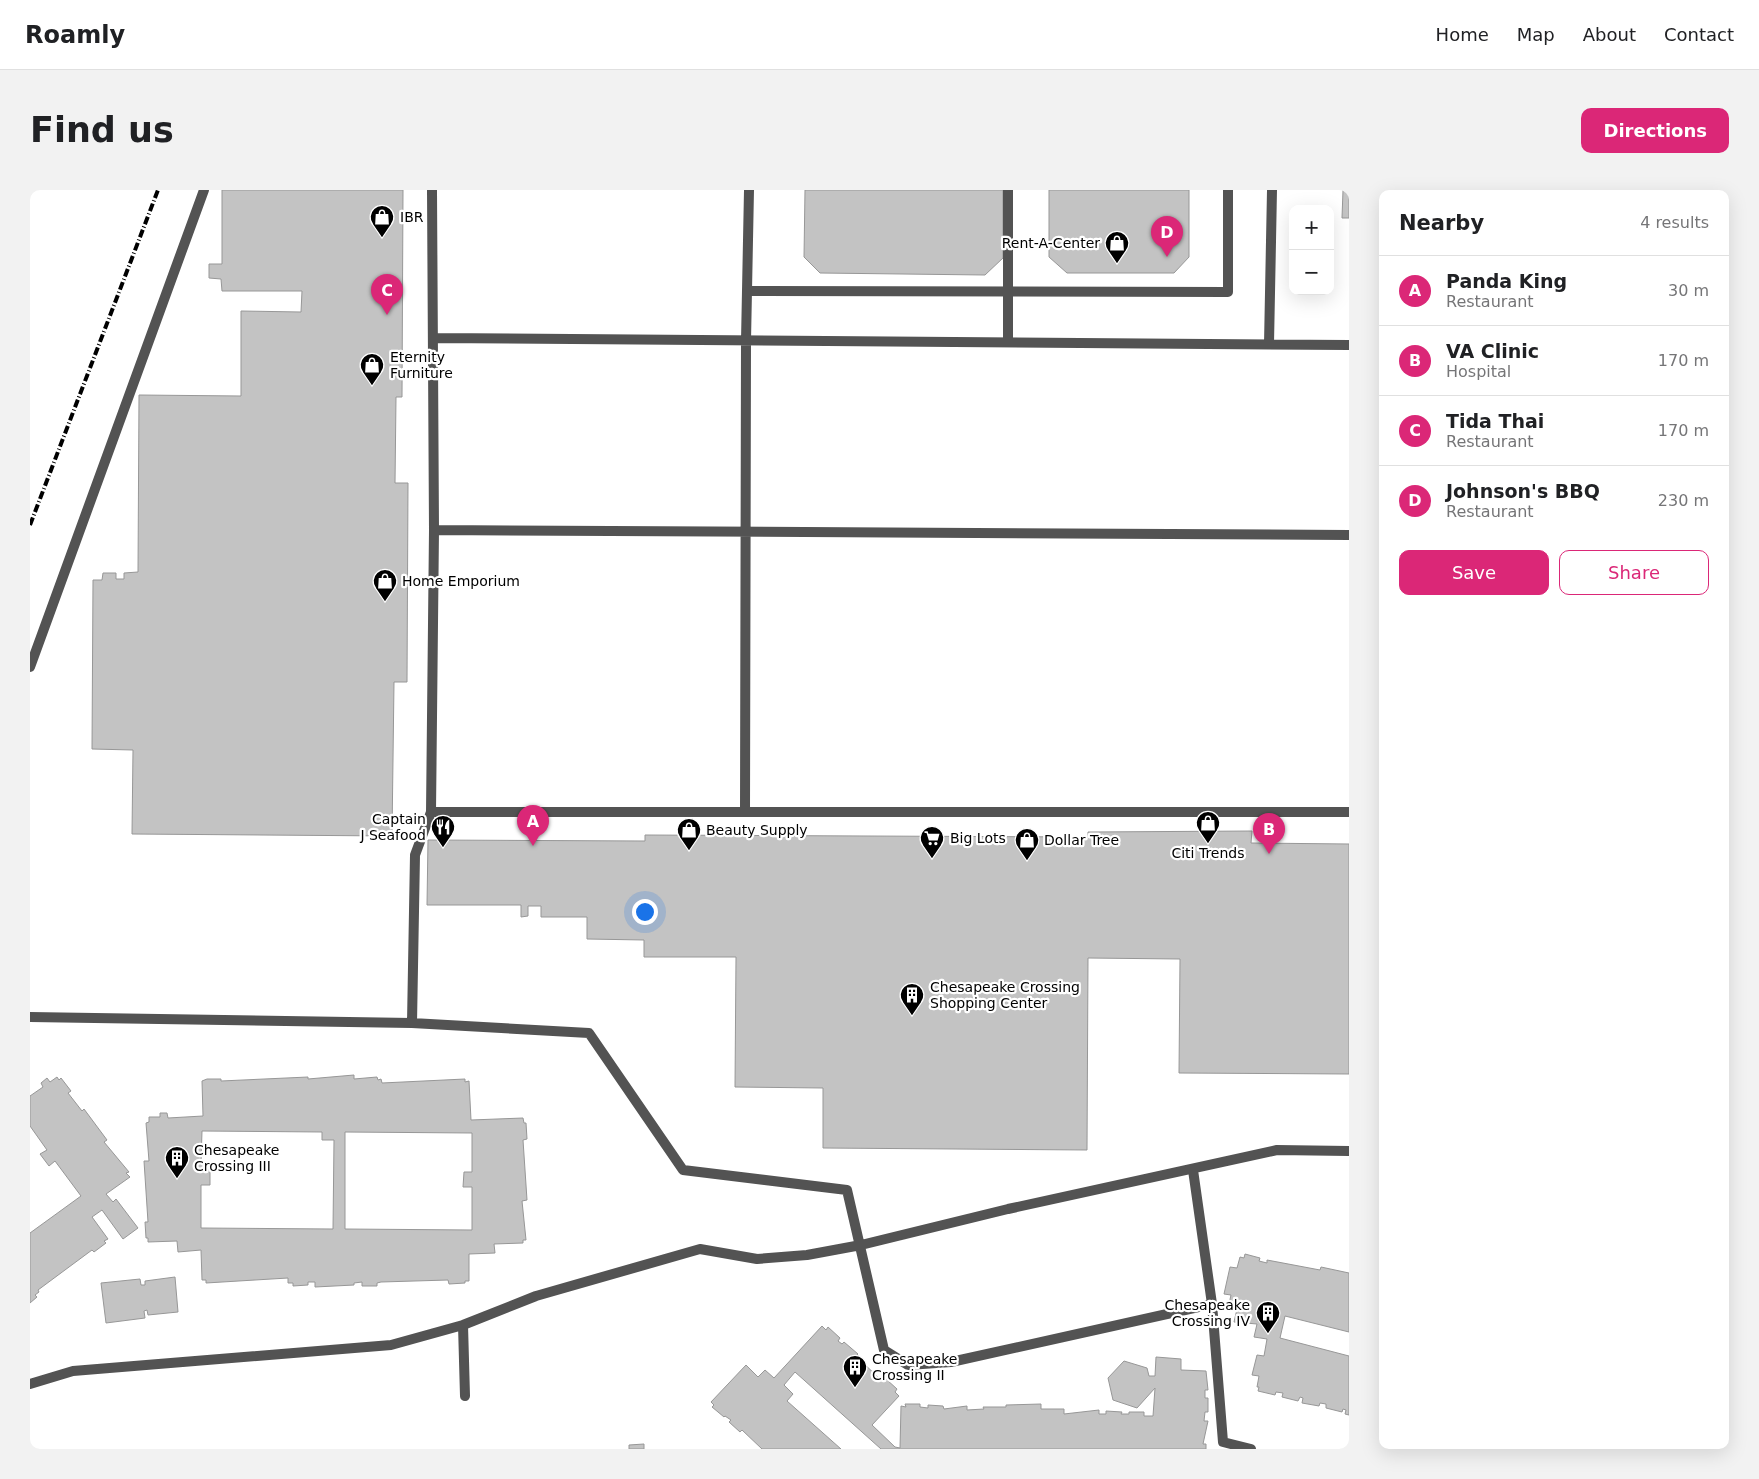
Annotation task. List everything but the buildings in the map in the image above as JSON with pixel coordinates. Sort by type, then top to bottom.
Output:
[{"type":"lane","points":[[30,667],[204,190]]},
{"type":"lane","points":[[412,1023],[415,855],[431,812],[434,530],[432,190]]},
{"type":"lane","points":[[745,812],[746,340],[749,190]]},
{"type":"lane","points":[[1008,190],[1008,342]]},
{"type":"lane","points":[[747,291],[1228,292],[1228,190]]},
{"type":"lane","points":[[1269,344],[1272,190]]},
{"type":"lane","points":[[433,338],[1349,344]]},
{"type":"lane","points":[[434,530],[1349,534]]},
{"type":"lane","points":[[431,812],[1349,812]]},
{"type":"lane","points":[[30,1017],[412,1023],[589,1033],[683,1170],[847,1190],[884,1350],[908,1365],[951,1362],[1212,1304]]},
{"type":"lane","points":[[30,1384],[73,1371],[391,1345],[463,1324],[536,1296],[700,1250],[757,1260],[807,1255],[861,1245],[1008,1209],[1277,1150],[1349,1151]]},
{"type":"lane","points":[[1192,1170],[1212,1304],[1223,1442],[1252,1449]]},
{"type":"lane","points":[[463,1324],[465,1396]]},
{"type":"railway","points":[[30,525],[158,190]]},
{"type":"place","name":"IBR","points":[[382,238]]},
{"type":"place","name":"Johnson's BBQ","points":[[1167,257]]},
{"type":"place","name":"Rent-A-Center","points":[[1117,264]]},
{"type":"place","name":"Tida Thai","points":[[387,315]]},
{"type":"place","name":"Eternity Furniture","points":[[372,386]]},
{"type":"place","name":"Home Emporium","points":[[385,602]]},
{"type":"place","name":"Citi Trends","points":[[1208,844]]},
{"type":"place","name":"Panda King","points":[[533,846]]},
{"type":"place","name":"Captain J Seafood","points":[[443,848]]},
{"type":"place","name":"Beauty Supply","points":[[689,851]]},
{"type":"place","name":"VA Clinic","points":[[1269,854]]},
{"type":"place","name":"Big Lots","points":[[932,859]]},
{"type":"place","name":"Dollar Tree","points":[[1027,861]]},
{"type":"place","name":"Chesapeake Crossing Shopping Center","points":[[912,1016]]},
{"type":"place","name":"Chesapeake Crossing III","points":[[177,1179]]},
{"type":"place","name":"Chesapeake Crossing IV","points":[[1268,1334]]},
{"type":"place","name":"Chesapeake Crossing II","points":[[855,1388]]}]
